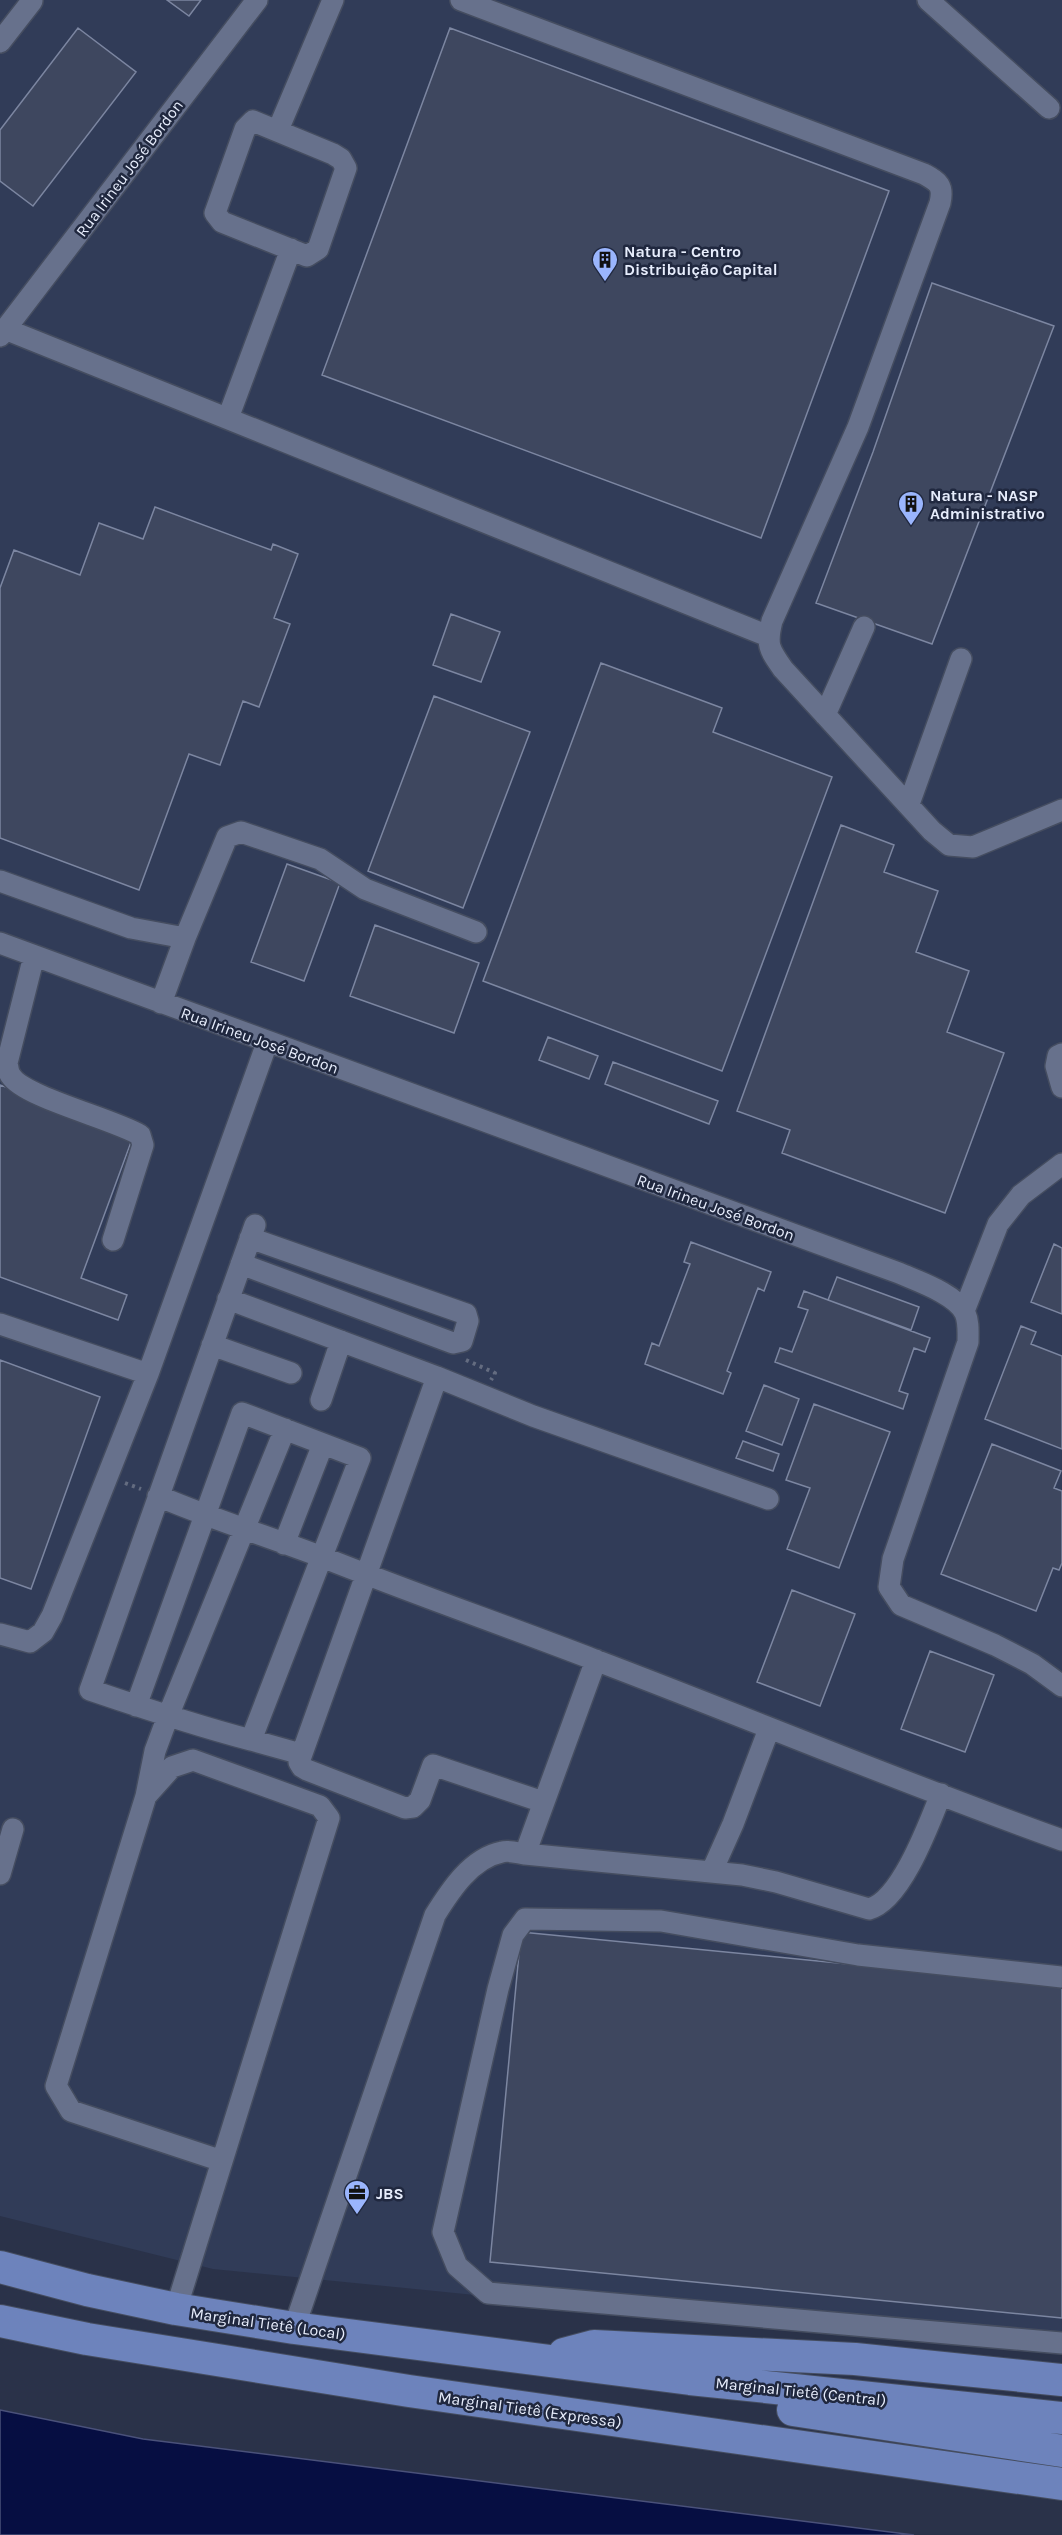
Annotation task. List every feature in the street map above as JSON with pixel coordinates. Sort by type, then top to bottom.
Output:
[{"type":"highway","name":"Marginal Tietê (Local)","points":[[0,2267],[87,2290],[176,2309],[294,2328],[540,2360]]},
{"type":"highway","name":"Marginal Tietê (Expressa)","points":[[0,2321],[87,2339],[421,2393],[1062,2484]]},
{"type":"highway","points":[[540,2360],[594,2346],[855,2358],[1062,2380]]},
{"type":"highway","name":"Marginal Tietê (Central)","points":[[540,2360],[690,2379],[1062,2418]]},
{"type":"highway","points":[[690,2379],[797,2411],[1062,2451]]},
{"type":"street","name":"Rua Irineu José Bordon","points":[[3,332],[257,0]]},
{"type":"street","points":[[278,129],[333,0]]},
{"type":"street","points":[[461,0],[784,120],[924,174],[937,182],[942,192],[940,203],[858,427],[772,621],[768,636],[769,649],[783,669],[825,715],[941,840],[949,845],[973,847],[1062,810]]},
{"type":"street","points":[[928,0],[1049,108]]},
{"type":"street","points":[[0,42],[32,1]]},
{"type":"street","points":[[253,121],[278,129],[333,154],[341,159],[346,168],[318,249],[308,256],[291,249],[222,222],[215,213],[245,129],[253,121]]},
{"type":"street","points":[[228,418],[291,249]]},
{"type":"street","points":[[3,332],[228,418],[768,636]]},
{"type":"street","points":[[825,715],[864,627]]},
{"type":"street","points":[[909,804],[961,659]]},
{"type":"street","points":[[161,1003],[220,851],[227,837],[241,832],[320,859],[364,889],[476,932]]},
{"type":"street","points":[[0,881],[131,928],[185,938]]},
{"type":"street","name":"Rua Irineu José Bordon","points":[[0,943],[267,1043],[899,1273],[940,1291],[964,1311]]},
{"type":"street","points":[[34,956],[7,1063],[10,1076],[26,1090],[107,1119],[140,1135],[143,1145],[113,1240]]},
{"type":"street","points":[[0,1634],[30,1642],[43,1632],[52,1616],[148,1374],[267,1043]]},
{"type":"street","points":[[1062,1054],[1058,1056],[1056,1066],[1062,1087]]},
{"type":"street","points":[[1062,1164],[1021,1195],[998,1224],[964,1311],[968,1326],[964,1358],[893,1559],[889,1587],[901,1605],[995,1645],[1032,1664],[1062,1686]]},
{"type":"street","points":[[241,1264],[453,1343],[462,1341],[468,1318],[466,1314],[252,1231],[90,1690],[168,1716],[301,1754]]},
{"type":"street","points":[[228,1299],[437,1377],[533,1416],[768,1499]]},
{"type":"street","points":[[0,1324],[148,1374]]},
{"type":"street","points":[[321,1400],[342,1341]]},
{"type":"street","points":[[212,1345],[291,1373]]},
{"type":"street","points":[[437,1377],[299,1762],[307,1770],[405,1808],[413,1807],[420,1800],[434,1765],[543,1802]]},
{"type":"street","points":[[136,1706],[242,1413],[360,1458],[251,1740]]},
{"type":"street","points":[[222,2161],[71,2111],[56,2086],[146,1796],[155,1751],[285,1429]]},
{"type":"street","points":[[284,1544],[323,1444]]},
{"type":"street","points":[[158,1496],[204,1516],[321,1557],[366,1576],[596,1660],[1062,1840]]},
{"type":"street","points":[[525,1854],[596,1660]]},
{"type":"street","points":[[712,1871],[770,1729]]},
{"type":"street","points":[[146,1796],[172,1767],[193,1760],[320,1806],[328,1818],[176,2309]]},
{"type":"street","points":[[294,2328],[435,1915],[456,1881],[478,1864],[503,1851],[712,1871],[777,1882],[859,1908],[869,1909],[879,1907],[890,1896],[911,1862],[941,1794]]},
{"type":"street","points":[[0,1874],[14,1829]]},
{"type":"street","points":[[1062,1977],[858,1955],[661,1921],[525,1919],[513,1935],[498,1989],[443,2232],[457,2266],[488,2293],[615,2302],[1062,2343]]},
{"type":"path","points":[[465,1330],[474,1335],[466,1360],[495,1373],[483,1395]]},
{"type":"path","points":[[108,1476],[158,1496]]},
{"type":"shaded area","points":[[0,0],[1062,0],[1062,2353],[213,2269],[0,2216]]},
{"type":"shaded area","points":[[0,2410],[143,2439],[914,2535],[0,2535]]},
{"type":"building","points":[[167,0],[201,0],[189,16]]},
{"type":"building","points":[[78,28],[136,72],[33,206],[0,181],[0,130]]},
{"type":"building","name":"Natura - Centro Distribuição Capital","points":[[450,28],[889,191],[761,538],[322,375]]},
{"type":"building","name":"Natura - NASP Administrativo","points":[[932,283],[1054,326],[932,644],[816,603],[873,452]]},
{"type":"building","points":[[155,507],[271,550],[273,544],[298,554],[274,618],[290,624],[259,707],[243,701],[220,765],[189,754],[139,890],[0,838],[0,588],[14,550],[80,575],[99,523],[143,539]]},
{"type":"building","points":[[451,614],[500,632],[481,682],[433,665]]},
{"type":"building","points":[[601,663],[722,708],[713,732],[832,777],[722,1071],[483,981]]},
{"type":"building","points":[[434,696],[530,732],[463,908],[368,871]]},
{"type":"building","points":[[841,825],[894,845],[884,872],[938,891],[916,952],[969,971],[947,1032],[1004,1053],[945,1213],[782,1153],[790,1130],[737,1111]]},
{"type":"building","points":[[287,864],[340,883],[304,981],[251,962]]},
{"type":"building","points":[[375,925],[479,963],[454,1033],[350,996]]},
{"type":"building","points":[[548,1037],[598,1056],[589,1079],[539,1060]]},
{"type":"building","points":[[613,1062],[718,1101],[709,1124],[605,1084]]},
{"type":"building","points":[[0,1085],[134,1134],[81,1278],[127,1295],[118,1320],[0,1277]]},
{"type":"building","points":[[691,1242],[771,1272],[764,1291],[758,1288],[727,1371],[731,1373],[723,1394],[645,1364],[652,1343],[659,1346],[690,1264],[684,1262]]},
{"type":"building","points":[[1054,1244],[1062,1248],[1062,1314],[1031,1302]]},
{"type":"building","points":[[837,1277],[919,1307],[911,1330],[828,1300]]},
{"type":"building","points":[[804,1291],[930,1338],[925,1352],[914,1348],[899,1391],[908,1394],[903,1409],[775,1362],[780,1348],[792,1352],[808,1310],[798,1307]]},
{"type":"building","points":[[1021,1326],[1036,1332],[1031,1344],[1062,1356],[1062,1449],[985,1419]]},
{"type":"building","points":[[0,1360],[100,1397],[31,1589],[0,1578]]},
{"type":"building","points":[[764,1385],[799,1399],[782,1445],[746,1431]]},
{"type":"building","points":[[814,1404],[890,1432],[839,1568],[787,1549],[810,1488],[786,1480]]},
{"type":"building","points":[[743,1441],[779,1454],[773,1471],[736,1458]]},
{"type":"building","points":[[992,1444],[1061,1471],[1054,1488],[1062,1491],[1062,1563],[1059,1570],[1053,1568],[1036,1611],[941,1574]]},
{"type":"building","points":[[792,1590],[855,1614],[820,1706],[757,1682]]},
{"type":"building","points":[[930,1651],[994,1675],[965,1752],[901,1729]]},
{"type":"building","points":[[521,1932],[1062,1985],[1062,2318],[490,2262]]},
{"type":"place","name":"Natura - Centro Distribuição Capital","points":[[605,283]]},
{"type":"place","name":"Natura - NASP Administrativo","points":[[911,527]]},
{"type":"place","name":"JBS","points":[[357,2216]]}]
